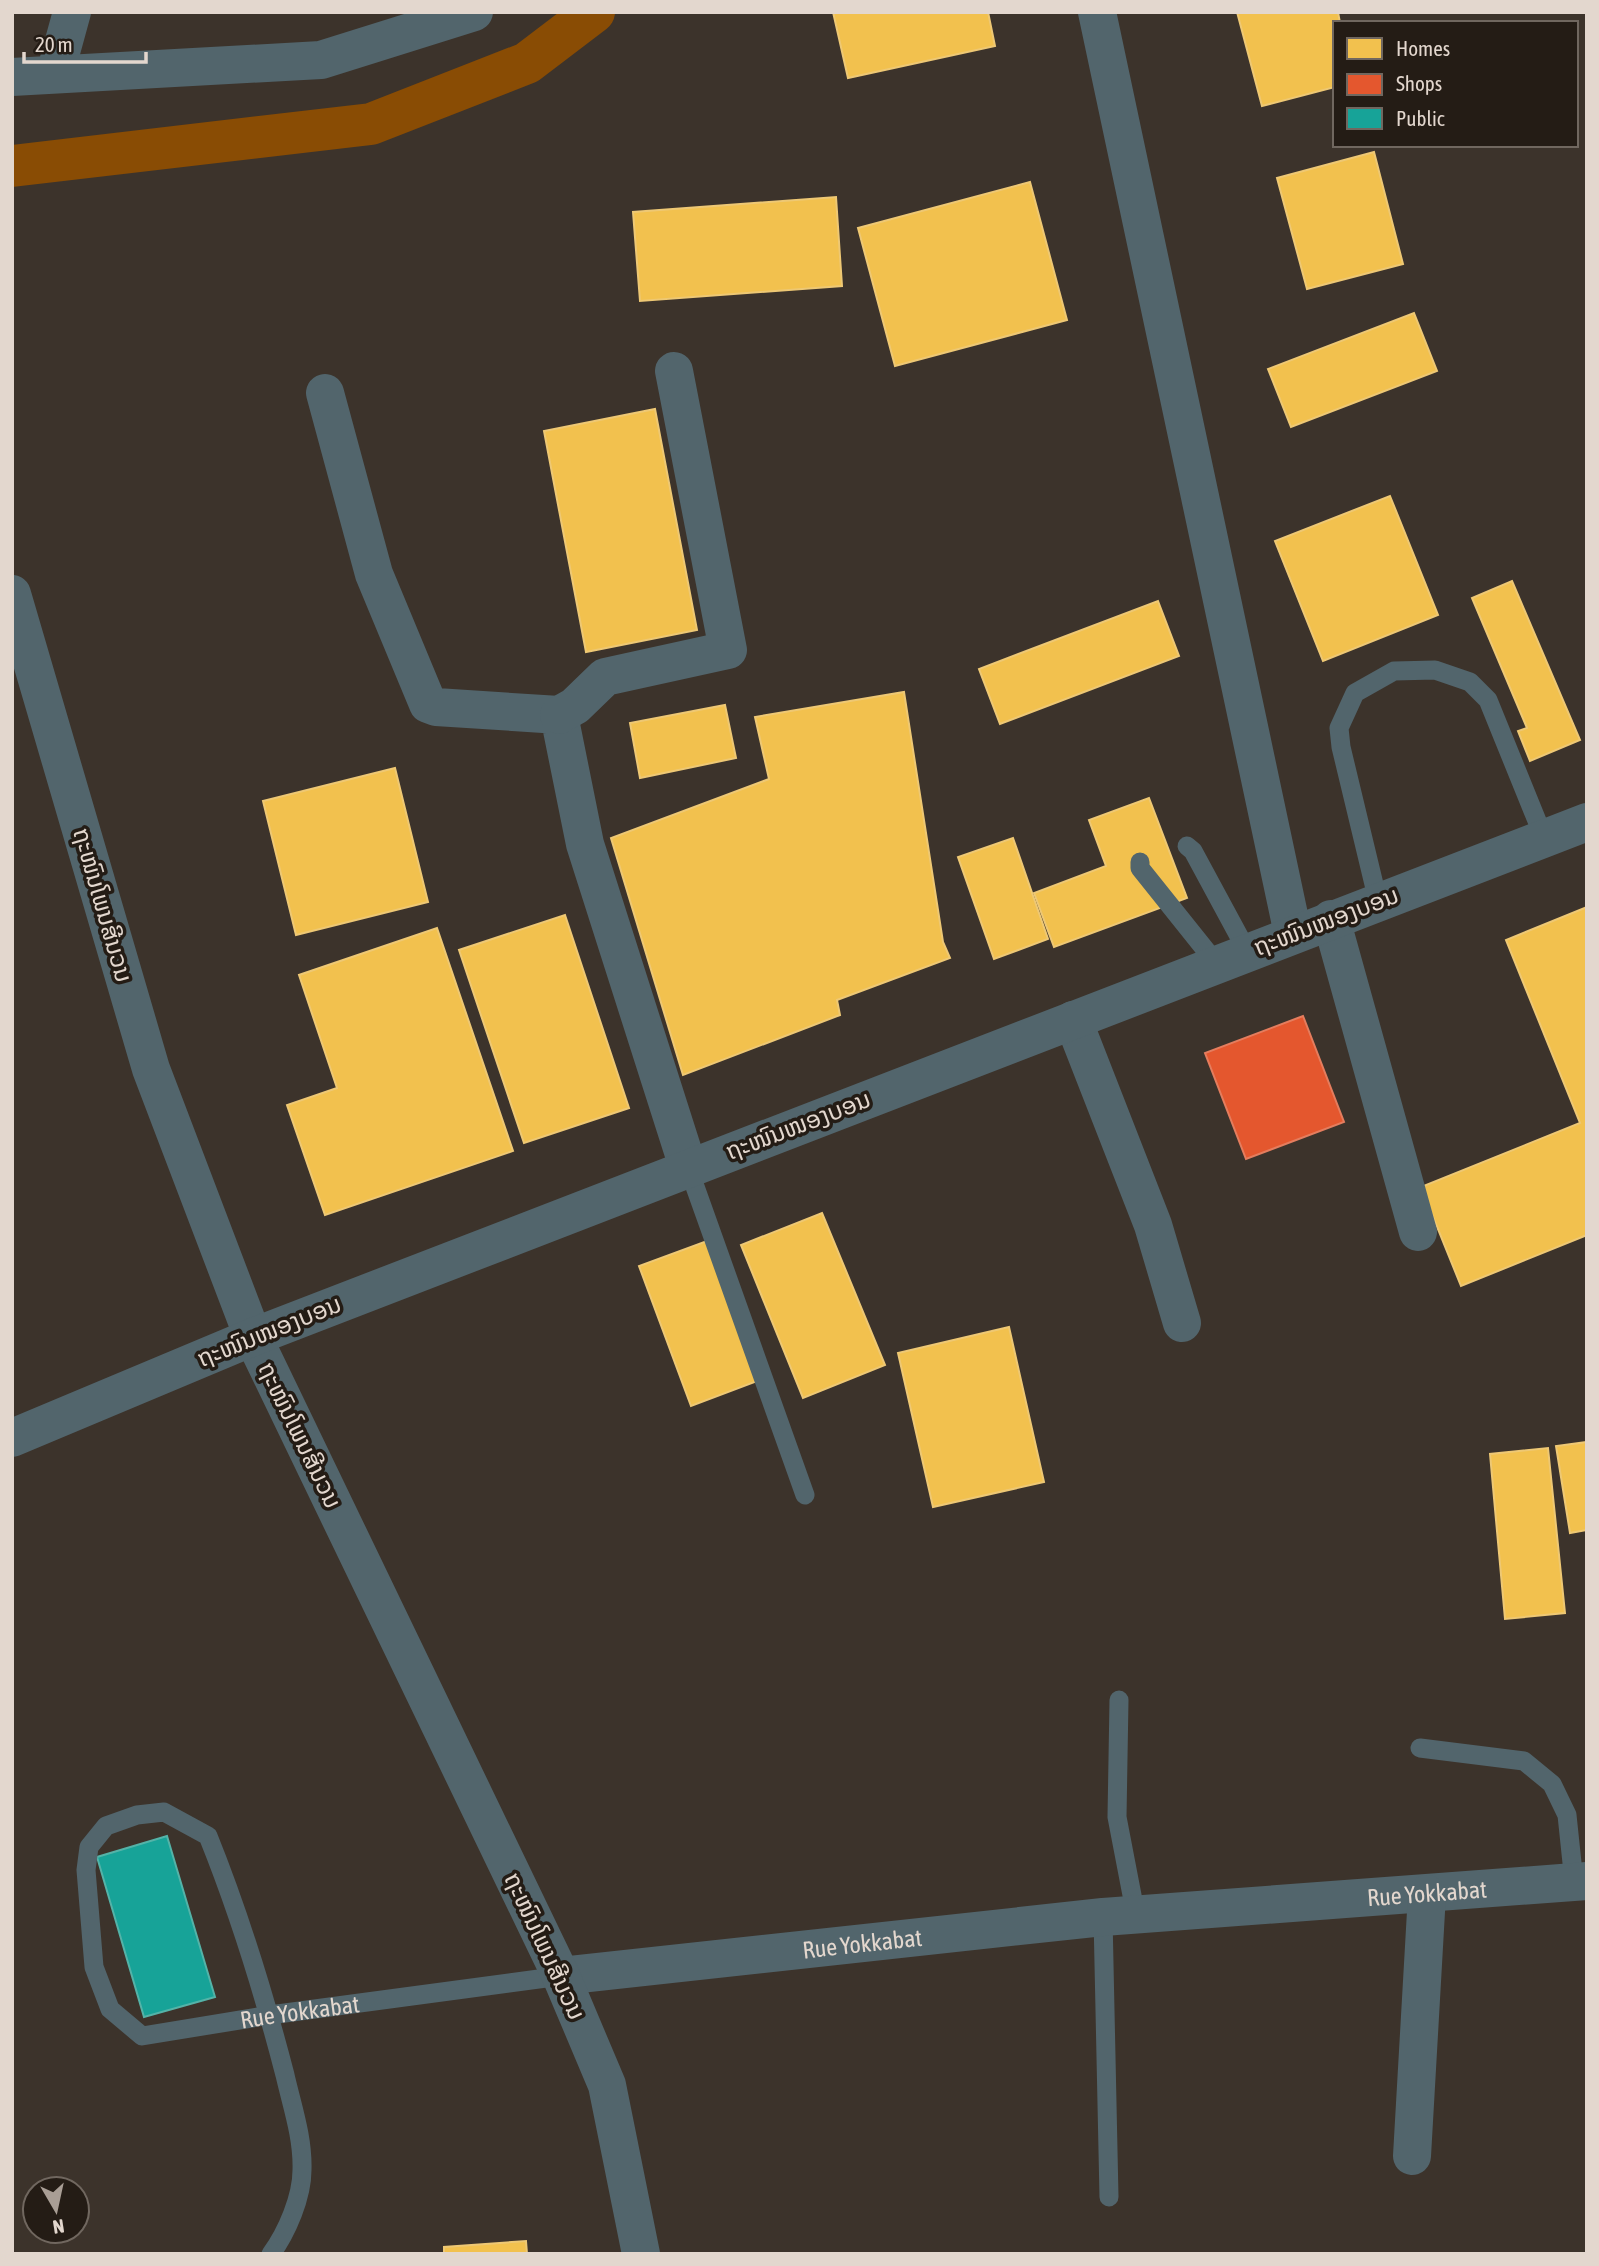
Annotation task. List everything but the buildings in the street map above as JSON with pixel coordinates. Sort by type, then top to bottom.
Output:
[{"type":"street","points":[[55,74],[72,12]]},
{"type":"street","points":[[12,77],[321,60],[440,19],[474,12]]},
{"type":"street","points":[[1097,12],[1293,934]]},
{"type":"street","points":[[325,393],[374,574],[428,704],[436,708],[559,715],[575,706],[606,677],[728,650],[674,371]]},
{"type":"street","name":"ຖະໜົນໂພນສີນວນ","points":[[12,594],[151,1069],[253,1337],[561,1976],[607,2085],[641,2254]]},
{"type":"street","points":[[559,715],[585,844],[688,1167]]},
{"type":"street","name":"ຖະໜົນໜອງບອນ","points":[[12,1438],[253,1337],[1587,822]]},
{"type":"street","points":[[1331,919],[1418,1232]]},
{"type":"street","points":[[1073,1020],[1153,1225],[1182,1323]]},
{"type":"street","name":"Rue Yokkabat","points":[[561,1976],[1120,1917],[1580,1881]]},
{"type":"street","points":[[1412,2156],[1427,1894]]},
{"type":"lane","points":[[1378,901],[1341,747],[1339,728],[1355,692],[1394,671],[1435,670],[1470,682],[1488,699],[1544,838]]},
{"type":"lane","points":[[1187,846],[1193,851],[1232,957]]},
{"type":"lane","points":[[1140,862],[1140,867],[1232,957]]},
{"type":"lane","points":[[688,1167],[805,1495]]},
{"type":"lane","points":[[1109,2197],[1120,1917],[1116,1817],[1119,1700]]},
{"type":"lane","points":[[1420,1748],[1524,1761],[1552,1784],[1567,1815],[1580,1881]]},
{"type":"lane","name":"Rue Yokkabat","points":[[270,2015],[208,1836],[164,1812],[136,1815],[106,1826],[89,1847],[86,1870],[94,1967],[110,2009],[142,2036],[270,2015],[561,1976]]},
{"type":"lane","points":[[270,2015],[300,2138],[302,2172],[294,2209],[271,2254]]},
{"type":"waterway","points":[[12,166],[371,124],[527,63],[594,12]]}]
